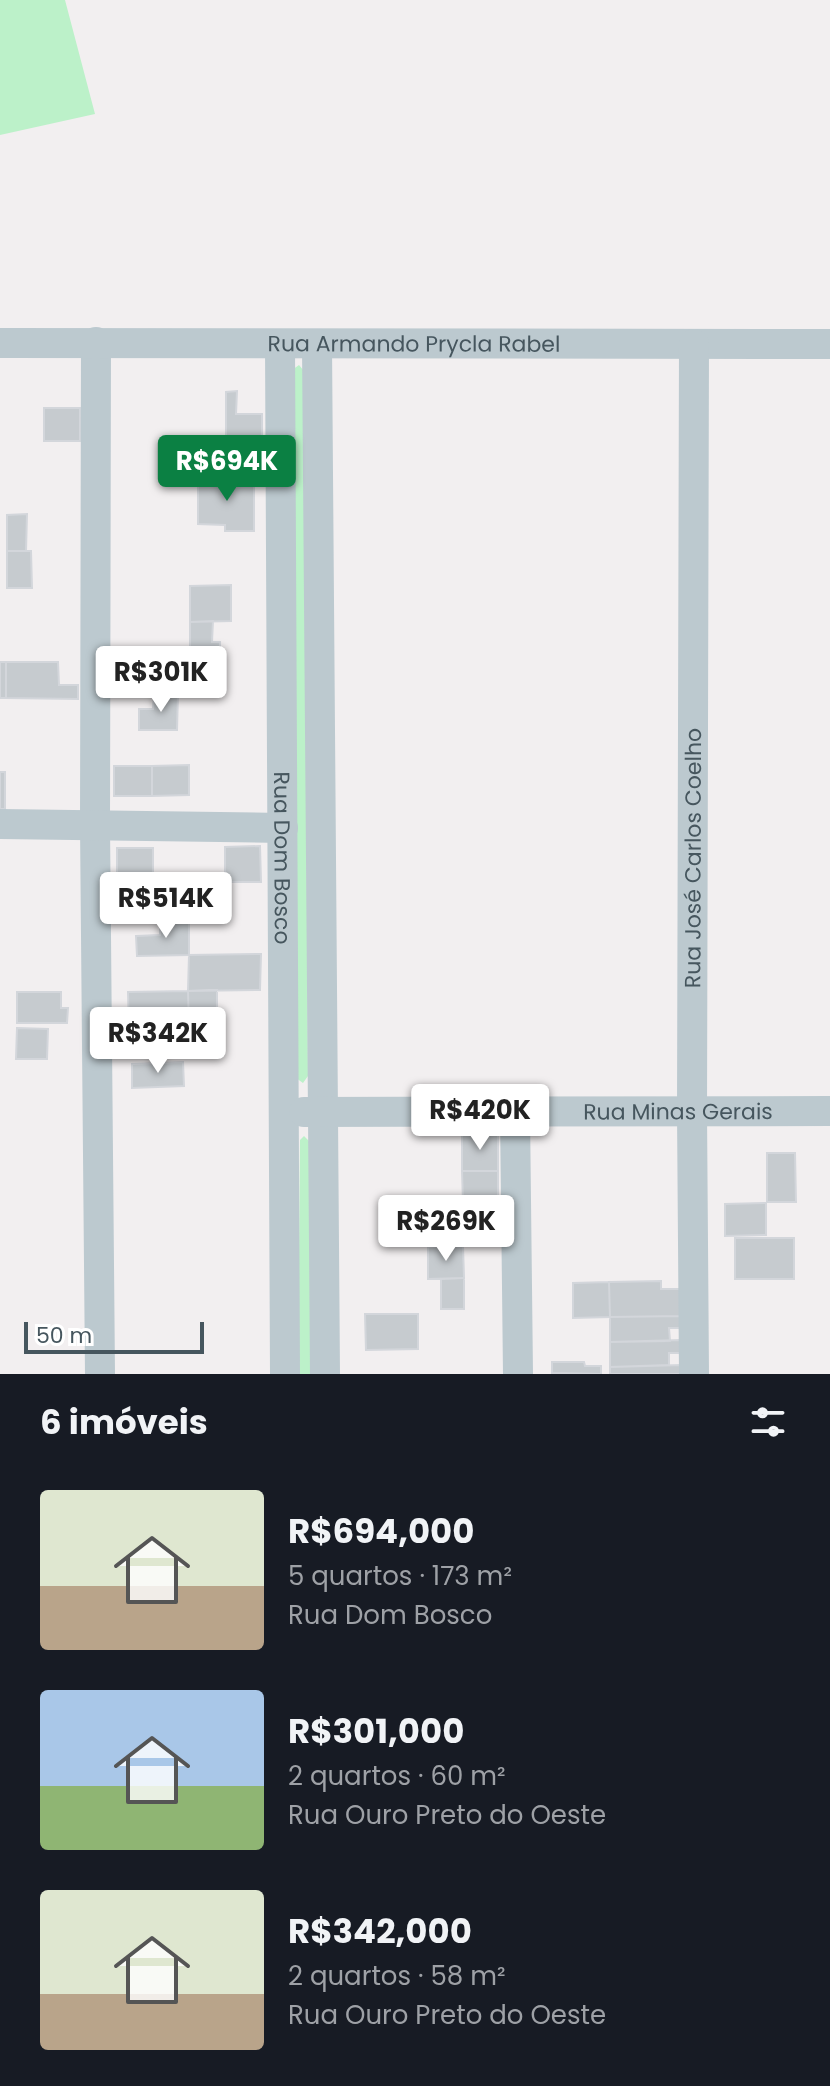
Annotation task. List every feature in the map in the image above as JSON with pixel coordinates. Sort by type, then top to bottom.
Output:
[{"type":"street","points":[[96,342],[95,825],[100,1374]]},
{"type":"street","name":"Rua Armando Prycla Rabel","points":[[0,343],[830,344]]},
{"type":"street","name":"Rua Dom Bosco","points":[[280,344],[285,1374]]},
{"type":"street","name":"Rua Dom Bosco","points":[[317,344],[325,1374]]},
{"type":"street","name":"Rua José Carlos Coelho","points":[[694,344],[694,1374]]},
{"type":"street","points":[[0,824],[283,828]]},
{"type":"street","name":"Rua Minas Gerais","points":[[285,1112],[830,1111]]},
{"type":"street","points":[[515,1113],[518,1374]]},
{"type":"green space","points":[[0,0],[65,0],[95,114],[0,135]]},
{"type":"green space","points":[[299,365],[304,371],[308,1076],[303,1083],[296,1078],[292,370]]},
{"type":"green space","points":[[304,1136],[310,1142],[311,1374],[298,1374],[300,1140]]},
{"type":"building","points":[[237,391],[236,414],[262,414],[262,441],[226,442],[226,392]]},
{"type":"building","points":[[44,408],[80,408],[80,441],[44,441]]},
{"type":"building","points":[[254,477],[254,531],[225,531],[225,525],[198,524],[198,478]]},
{"type":"building","points":[[27,514],[26,551],[7,551],[7,515]]},
{"type":"building","points":[[7,551],[31,551],[32,588],[7,588]]},
{"type":"building","points":[[231,585],[231,621],[190,622],[190,586]]},
{"type":"building","points":[[213,621],[212,642],[220,642],[220,657],[190,658],[190,622]]},
{"type":"building","points":[[225,657],[224,693],[189,694],[190,658]]},
{"type":"building","points":[[141,658],[177,658],[178,693],[141,694]]},
{"type":"building","points":[[0,662],[6,662],[6,698],[0,698]]},
{"type":"building","points":[[6,662],[58,662],[59,685],[78,685],[78,699],[6,698]]},
{"type":"building","points":[[178,693],[177,730],[139,730],[139,709],[153,709],[154,694]]},
{"type":"building","points":[[189,765],[189,795],[152,796],[152,766]]},
{"type":"building","points":[[114,766],[152,766],[152,796],[114,796]]},
{"type":"building","points":[[0,772],[5,772],[5,809],[0,809]]},
{"type":"building","points":[[260,846],[261,882],[225,882],[225,847]]},
{"type":"building","points":[[117,848],[153,848],[153,884],[141,884],[141,892],[117,892]]},
{"type":"building","points":[[189,875],[225,875],[225,919],[189,919]]},
{"type":"building","points":[[160,919],[189,919],[189,955],[137,956],[136,936],[160,935]]},
{"type":"building","points":[[261,954],[260,990],[188,991],[189,955]]},
{"type":"building","points":[[217,990],[217,1026],[189,1027],[188,991]]},
{"type":"building","points":[[188,991],[189,1027],[129,1027],[128,992]]},
{"type":"building","points":[[17,992],[61,992],[61,1008],[68,1008],[67,1023],[17,1023]]},
{"type":"building","points":[[129,1027],[178,1027],[178,1053],[129,1055]]},
{"type":"building","points":[[17,1028],[48,1029],[47,1059],[16,1059]]},
{"type":"building","points":[[183,1062],[184,1086],[132,1088],[132,1064]]},
{"type":"building","points":[[462,1133],[498,1133],[498,1171],[462,1171]]},
{"type":"building","points":[[767,1153],[795,1153],[796,1202],[767,1202]]},
{"type":"building","points":[[462,1171],[498,1171],[498,1203],[463,1203]]},
{"type":"building","points":[[766,1203],[766,1235],[725,1236],[725,1204]]},
{"type":"building","points":[[735,1238],[794,1238],[794,1279],[735,1279]]},
{"type":"building","points":[[463,1246],[464,1278],[428,1279],[428,1247]]},
{"type":"building","points":[[464,1278],[464,1309],[441,1309],[441,1279]]},
{"type":"building","points":[[661,1281],[661,1289],[681,1289],[681,1316],[610,1317],[609,1282]]},
{"type":"building","points":[[609,1282],[610,1317],[573,1318],[573,1283]]},
{"type":"building","points":[[365,1314],[418,1314],[418,1349],[366,1350]]},
{"type":"building","points":[[681,1316],[681,1328],[669,1328],[670,1341],[610,1342],[610,1317]]},
{"type":"building","points":[[681,1340],[682,1353],[669,1353],[669,1365],[610,1367],[610,1342]]},
{"type":"building","points":[[552,1362],[584,1362],[585,1366],[601,1366],[601,1374],[552,1373]]},
{"type":"building","points":[[682,1365],[682,1374],[610,1374],[610,1367]]}]
